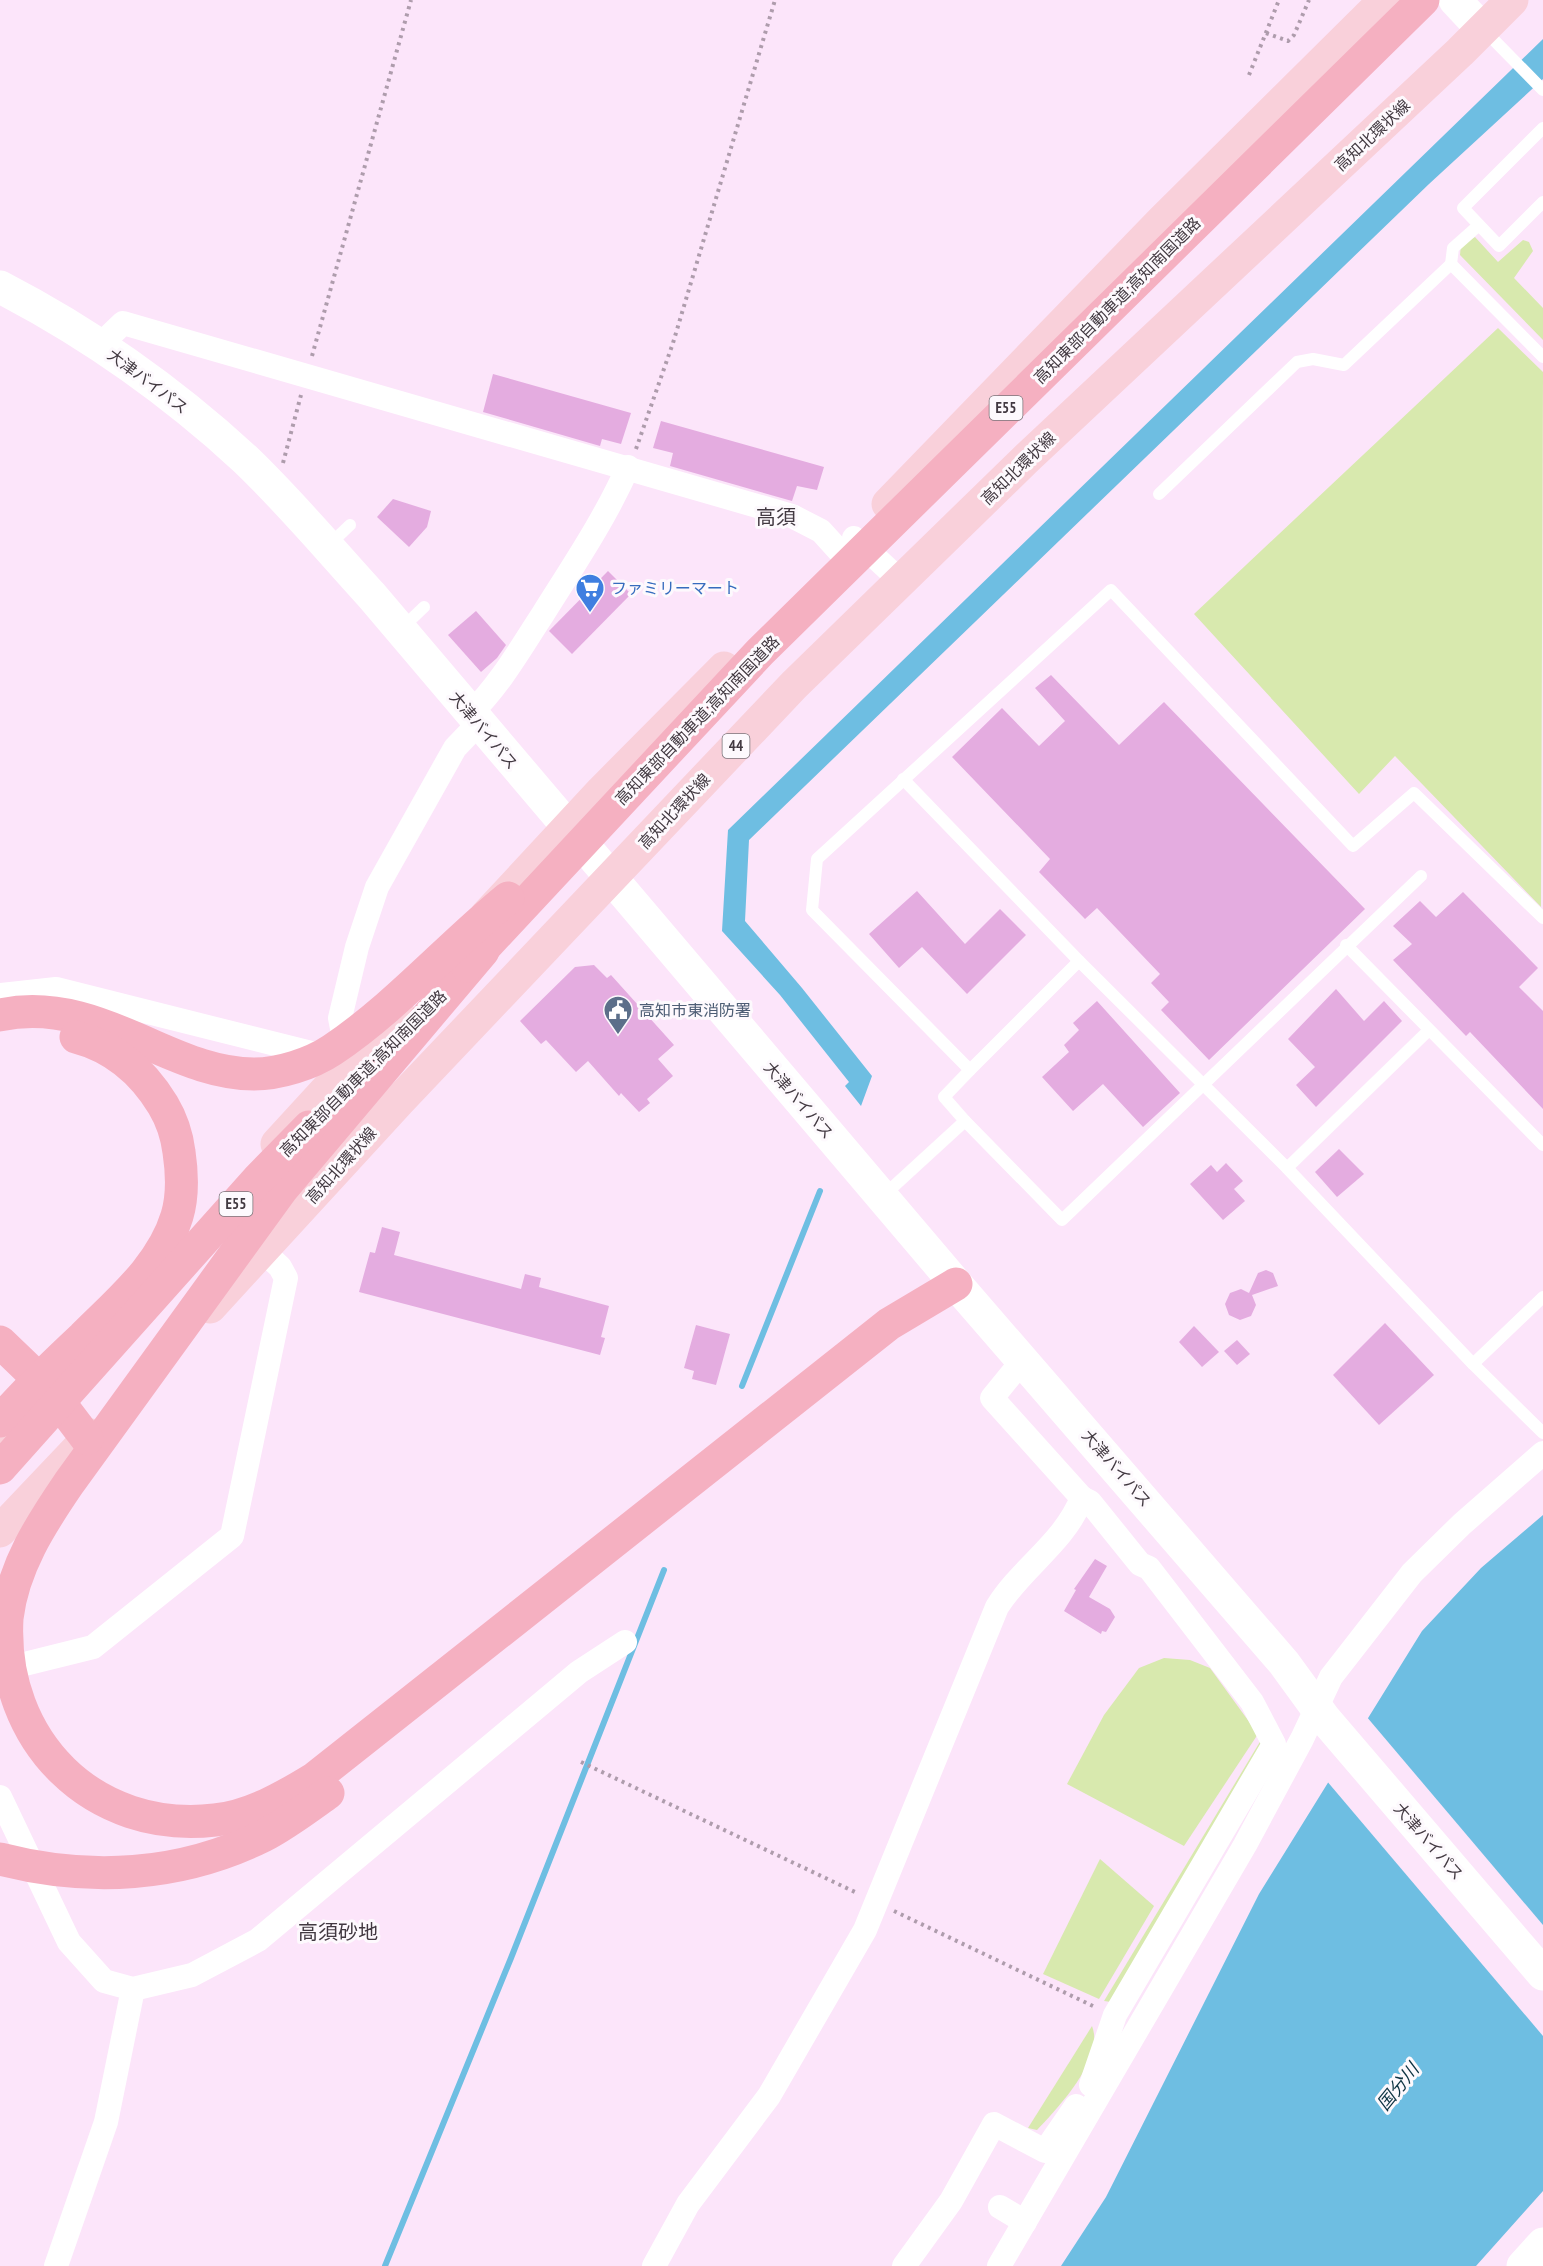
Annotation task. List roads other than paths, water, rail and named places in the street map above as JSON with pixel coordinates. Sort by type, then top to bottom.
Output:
[{"type":"highway","name":"高知東部自動車道;高知南国道路","points":[[0,1468],[259,1178],[483,951],[582,826],[1423,0]]},
{"type":"highway","points":[[0,1015],[44,1011],[96,1032],[230,1072],[255,1074],[306,1063],[331,1051],[370,1020],[582,826]]},
{"type":"highway","points":[[483,951],[282,1189],[69,1483],[24,1556],[7,1616],[4,1646],[15,1703],[27,1730],[45,1755],[74,1784],[116,1809],[141,1817],[180,1822],[216,1820],[250,1811],[281,1798],[315,1778],[889,1324],[956,1284]]},
{"type":"highway","points":[[0,1035],[28,1032],[96,1032],[154,1090],[168,1112],[177,1136],[181,1162],[181,1189],[177,1215],[162,1248],[135,1285],[0,1421]]},
{"type":"highway","points":[[0,1859],[54,1871],[87,1874],[160,1870],[196,1862],[263,1835],[328,1793],[902,1339],[956,1284]]},
{"type":"highway","points":[[0,1342],[42,1397],[87,1439]]},
{"type":"highway","points":[[0,1372],[42,1397]]},
{"type":"main road","points":[[0,1442],[349,1065],[582,826],[847,545],[985,406],[1162,221],[1385,0]]},
{"type":"main road","points":[[1455,0],[1483,30]]},
{"type":"main road","name":"高知北環状線","points":[[0,1531],[263,1251],[399,1101],[795,685],[1027,458],[1483,30],[1512,0]]},
{"type":"main road","name":"大津バイパス","points":[[0,287],[100,345],[201,421],[275,490],[338,536],[400,629],[474,719],[582,826],[610,879],[1284,1663],[1319,1713],[1543,1974]]},
{"type":"main road","points":[[1523,2266],[1543,2244]]},
{"type":"street","points":[[100,345],[123,323],[628,467],[792,516],[847,545],[902,582]]},
{"type":"street","points":[[349,1065],[340,1018],[357,948],[377,887],[455,748],[531,633],[610,505],[628,467]]},
{"type":"street","points":[[0,994],[56,989],[322,1055],[375,1077],[399,1101]]},
{"type":"street","points":[[0,1670],[93,1647],[232,1536],[286,1278],[280,1267],[217,1209]]},
{"type":"street","points":[[904,2266],[951,2201],[994,2124],[1045,2151],[1096,2088],[1115,2015],[1274,1744],[1252,1701],[1149,1568],[1140,1564],[1090,1502],[1082,1498],[992,1398],[1023,1360]]},
{"type":"street","points":[[999,2266],[1096,2088],[1245,1845],[1319,1713],[1331,1677],[1413,1573],[1462,1524],[1543,1453]]},
{"type":"street","points":[[654,2266],[688,2204],[769,2096],[839,1978],[876,1903],[997,1607],[1011,1587],[1067,1528],[1082,1498]]},
{"type":"street","points":[[0,1797],[69,1942],[104,1981],[133,1989],[192,1975],[258,1940],[579,1672],[625,1642]]},
{"type":"street","points":[[57,2266],[106,2122],[133,1989]]},
{"type":"street","points":[[1000,2207],[1024,2222]]},
{"type":"lane","points":[[1483,30],[1543,89]]},
{"type":"lane","points":[[1543,128],[1463,208],[1499,246],[1543,202]]},
{"type":"lane","points":[[1159,494],[1297,362],[1313,359],[1344,365],[1451,264],[1453,248],[1479,225]]},
{"type":"lane","points":[[1451,264],[1543,357]]},
{"type":"lane","points":[[970,1070],[812,910],[817,859],[1111,590],[1353,846],[1414,793],[1543,918]]},
{"type":"lane","points":[[400,629],[424,607]]},
{"type":"lane","points":[[903,779],[1079,961],[1287,1168],[1473,1364],[1543,1433]]},
{"type":"lane","points":[[1079,961],[944,1097],[1062,1220],[1346,945],[1421,876]]},
{"type":"lane","points":[[1346,945],[1543,1145]]},
{"type":"lane","points":[[1287,1168],[1429,1030]]},
{"type":"lane","points":[[882,1197],[965,1121]]},
{"type":"lane","points":[[1473,1364],[1543,1297]]},
{"type":"water","points":[[1543,39],[1543,79],[1429,184],[749,840],[745,921],[872,1076],[861,1106],[845,1086],[849,1082],[780,995],[722,931],[728,830]]},
{"type":"water","name":"国分川","points":[[1543,1515],[1543,2191],[1476,2266],[1061,2266],[1106,2197],[1259,1894],[1422,1631],[1481,1568]]},
{"type":"waterway","points":[[742,1386],[820,1191]]},
{"type":"waterway","points":[[385,2266],[511,1958],[664,1570]]},
{"type":"place","name":"ファミリーマート","points":[[590,614]]},
{"type":"place","name":"高知市東消防署","points":[[618,1036]]},
{"type":"district","name":"高須","points":[[776,517]]},
{"type":"district","name":"高須砂地","points":[[338,1932]]}]
